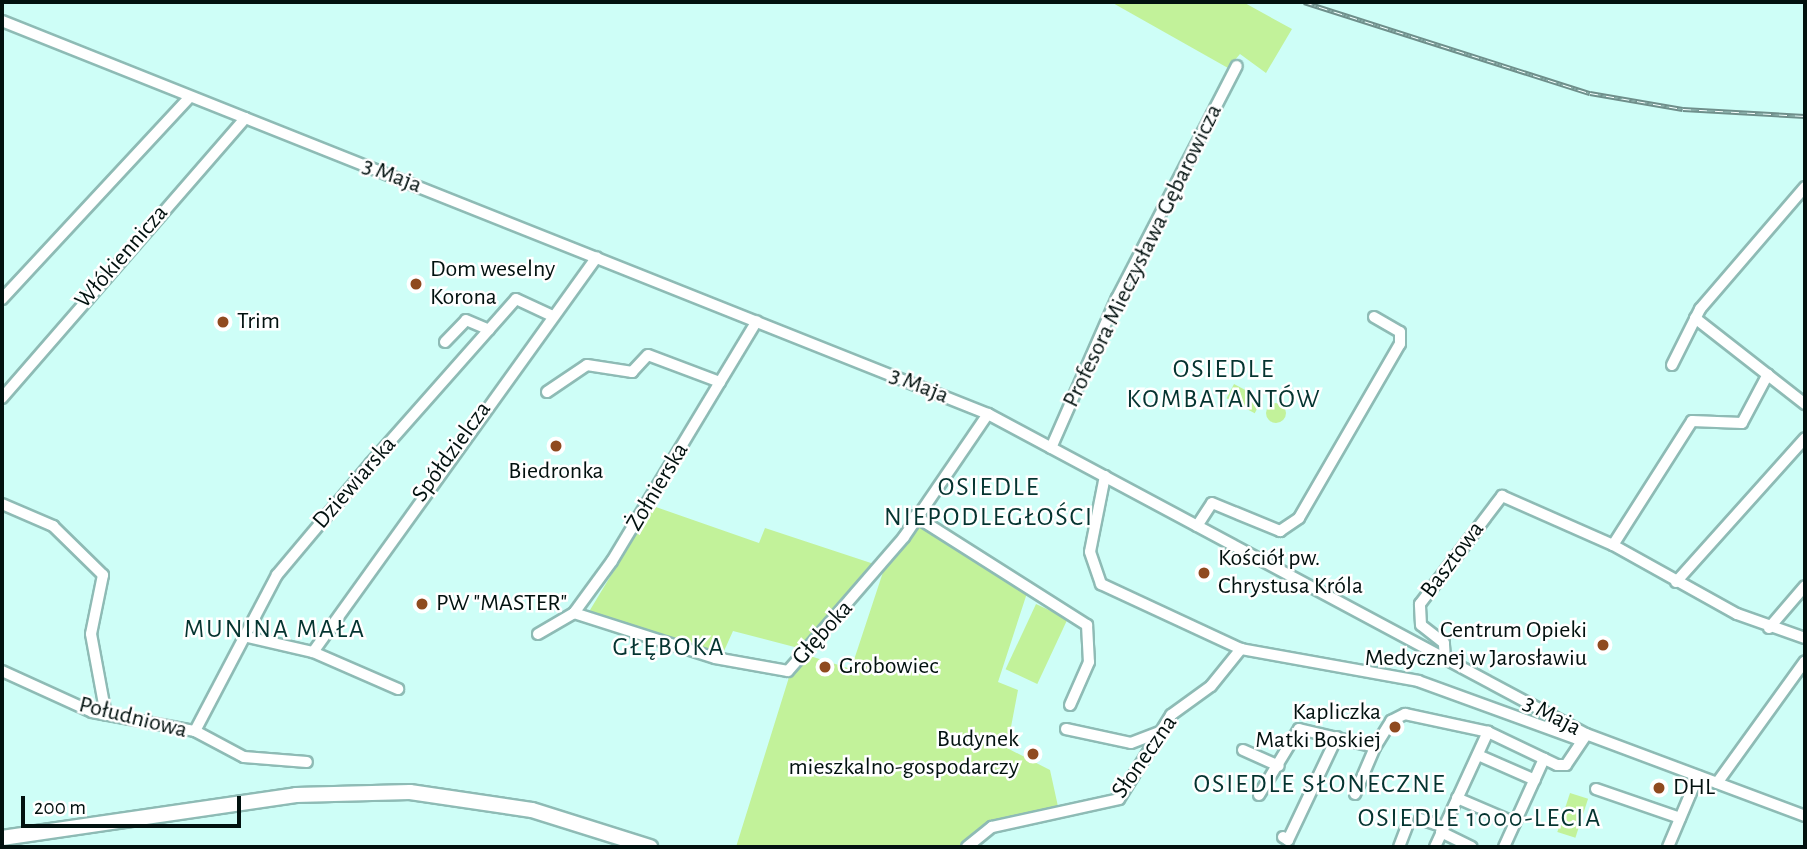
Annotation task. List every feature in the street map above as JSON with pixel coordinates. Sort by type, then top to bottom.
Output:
[{"type":"main road","points":[[2,838],[296,795],[410,792],[532,810],[650,847]]},
{"type":"street","name":"3 Maja","points":[[2,21],[988,414],[1586,734],[1805,816]]},
{"type":"street","name":"Profesora Mieczysława Gębarowicza","points":[[1051,447],[1117,298],[1237,66]]},
{"type":"street","points":[[2,299],[190,97]]},
{"type":"street","name":"Włókiennicza","points":[[2,398],[245,118]]},
{"type":"street","points":[[1672,365],[1695,318],[1805,187]]},
{"type":"street","name":"Spółdzielcza","points":[[313,652],[597,257]]},
{"type":"street","name":"Dziewiarska","points":[[195,731],[277,575],[516,299],[552,316]]},
{"type":"street","points":[[1197,526],[1212,503],[1267,527],[1289,528],[1357,419],[1402,336],[1374,317]]},
{"type":"street","points":[[1695,318],[1805,404]]},
{"type":"street","points":[[445,342],[466,320],[489,330]]},
{"type":"street","name":"Żołnierska","points":[[538,634],[574,613],[757,321]]},
{"type":"street","points":[[547,392],[587,365],[632,372],[648,355],[720,382]]},
{"type":"street","points":[[1768,374],[1742,423],[1692,421],[1613,545],[1676,582],[1769,628],[1805,638]]},
{"type":"street","name":"Głęboka","points":[[574,613],[715,658],[788,671],[819,642],[988,414]]},
{"type":"street","points":[[1676,582],[1805,438]]},
{"type":"street","points":[[1105,476],[1094,508],[1090,552],[1101,584],[1241,649],[1418,681],[1577,739],[1586,734]]},
{"type":"street","name":"Basztowa","points":[[1445,659],[1444,643],[1421,625],[1420,604],[1502,496],[1613,545]]},
{"type":"street","points":[[2,504],[53,526],[103,575],[91,634],[106,715]]},
{"type":"street","points":[[915,516],[1087,625],[1089,662],[1070,705]]},
{"type":"street","points":[[1769,628],[1805,586]]},
{"type":"street","points":[[243,636],[313,652],[398,689]]},
{"type":"street","name":"Słoneczna","points":[[967,847],[992,827],[1112,804],[1128,789],[1161,730],[1219,679],[1241,649]]},
{"type":"street","points":[[1717,783],[1805,661]]},
{"type":"street","name":"Południowa","points":[[2,671],[106,715],[195,731],[244,757],[307,762]]},
{"type":"street","points":[[1355,794],[1375,747],[1391,721],[1405,714],[1488,732],[1544,759],[1566,765],[1586,734]]},
{"type":"street","points":[[1066,729],[1131,743],[1161,730]]},
{"type":"street","points":[[1259,794],[1300,729],[1375,747]]},
{"type":"street","points":[[1435,847],[1488,732]]},
{"type":"street","points":[[1283,837],[1288,839],[1337,737]]},
{"type":"street","points":[[1243,750],[1279,766]]},
{"type":"street","points":[[1478,755],[1535,780]]},
{"type":"street","points":[[1504,847],[1544,759]]},
{"type":"street","points":[[1668,847],[1698,776]]},
{"type":"street","points":[[1596,789],[1680,818]]},
{"type":"street","points":[[1457,798],[1515,823]]},
{"type":"street","points":[[1420,819],[1472,847]]},
{"type":"street","points":[[1399,847],[1408,824]]},
{"type":"green space","points":[[1111,2],[1243,2],[1292,29],[1266,73],[1240,54],[1228,68]]},
{"type":"green space","points":[[1234,384],[1262,399],[1255,413],[1226,398]]},
{"type":"green space","points":[[1276,403],[1283,406],[1286,413],[1283,420],[1276,423],[1269,420],[1266,413],[1269,406]]},
{"type":"green space","points":[[653,506],[759,543],[765,528],[874,564],[806,650],[733,631],[724,651],[712,652],[593,617],[590,610]]},
{"type":"green space","points":[[917,522],[1028,590],[998,682],[1018,690],[1007,748],[1050,770],[1059,811],[983,829],[957,847],[736,847],[790,674],[807,655],[851,669],[885,566]]},
{"type":"green space","points":[[1036,604],[1068,619],[1037,684],[1006,669]]},
{"type":"green space","points":[[1570,793],[1588,799],[1575,838],[1557,832]]},
{"type":"railway","points":[[1304,2],[1590,93],[1683,109],[1805,116]]},
{"type":"place","name":"Dom weselny Korona","points":[[416,284]]},
{"type":"place","name":"Trim","points":[[223,322]]},
{"type":"place","name":"Biedronka","points":[[556,446]]},
{"type":"place","name":"Kościół pw. Chrystusa Króla","points":[[1204,573]]},
{"type":"place","name":"PW \"MASTER\"","points":[[422,604]]},
{"type":"place","name":"Centrum Opieki Medycznej w Jarosławiu","points":[[1603,645]]},
{"type":"place","name":"Grobowiec","points":[[825,667]]},
{"type":"place","name":"Kapliczka Matki Boskiej","points":[[1395,727]]},
{"type":"place","name":"Budynek mieszkalno-gospodarczy","points":[[1033,754]]},
{"type":"place","name":"DHL","points":[[1659,788]]},
{"type":"district","name":"OSIEDLE KOMBATANTÓW","points":[[1224,385]]},
{"type":"district","name":"OSIEDLE NIEPODLEGŁOŚCI","points":[[989,503]]},
{"type":"district","name":"MUNINA MAŁA","points":[[275,630]]},
{"type":"district","name":"GŁĘBOKA","points":[[669,648]]},
{"type":"district","name":"OSIEDLE SŁONECZNE","points":[[1320,785]]},
{"type":"district","name":"OSIEDLE 1000-LECIA","points":[[1480,819]]}]
